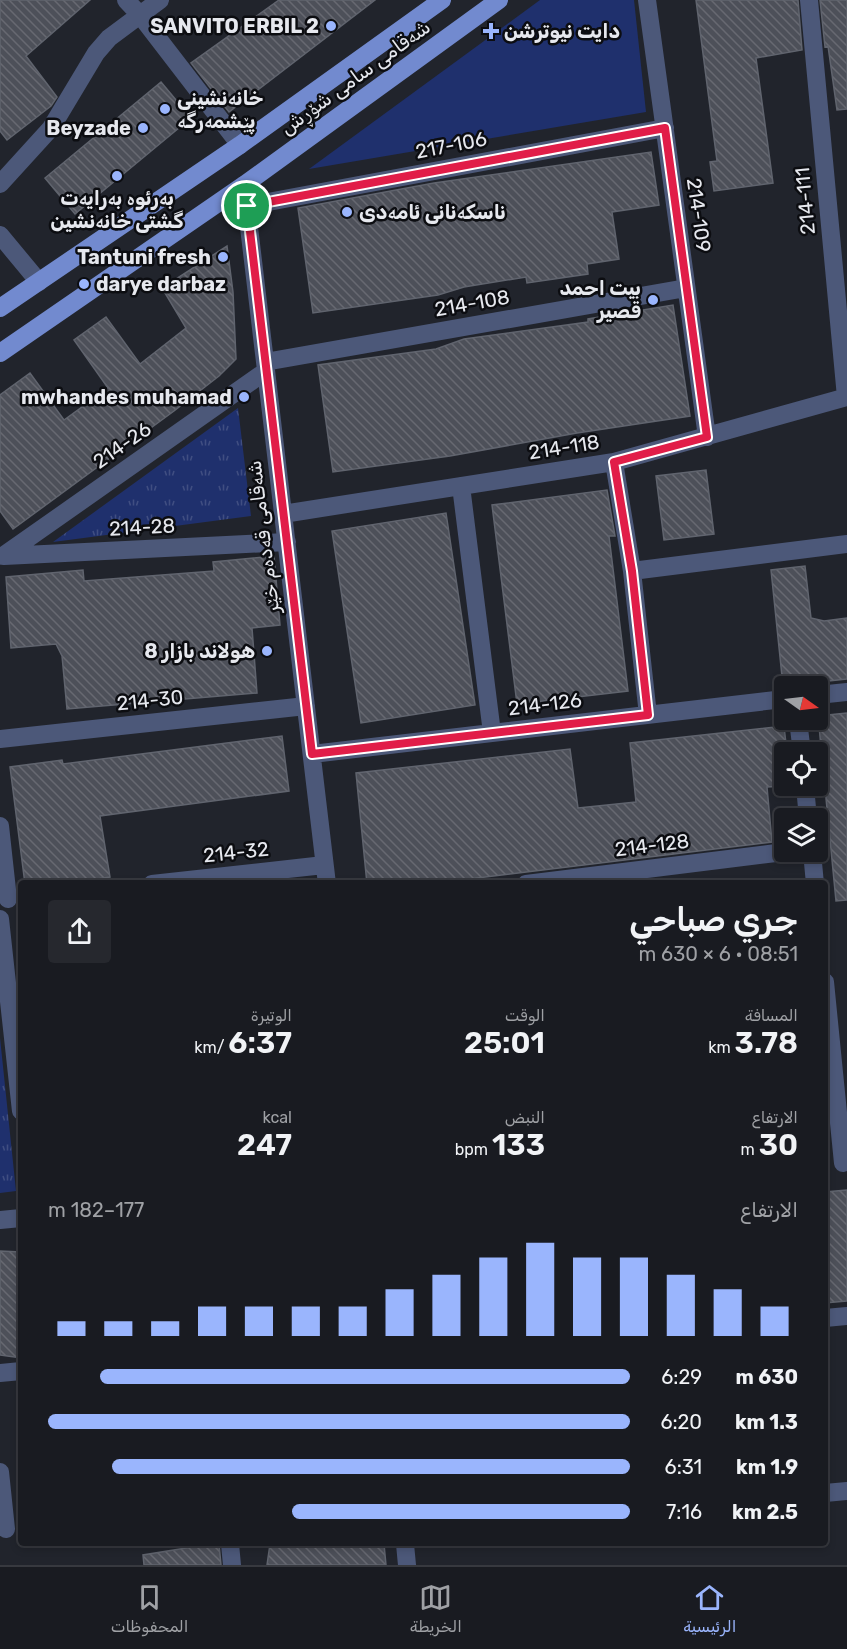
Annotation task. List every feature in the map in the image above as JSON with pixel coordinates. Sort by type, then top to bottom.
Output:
[{"type":"main road","name":"شەقامی سامی شۆڕش","points":[[1,304],[39,282],[240,146],[442,0]]},
{"type":"main road","name":"شەقامی سامی شۆڕش","points":[[0,354],[244,184],[499,0]]},
{"type":"street","points":[[126,0],[140,15],[240,146]]},
{"type":"street","points":[[0,184],[51,128],[96,54],[110,38],[159,0]]},
{"type":"street","name":"214-109","points":[[647,0],[707,437]]},
{"type":"street","name":"214-111","points":[[809,0],[847,397]]},
{"type":"street","name":"217-106","points":[[247,206],[665,128]]},
{"type":"street","name":"شەقامی قەدەم خێر","points":[[244,184],[326,880]]},
{"type":"street","points":[[0,235],[39,282]]},
{"type":"street","name":"214-108","points":[[266,367],[686,288]]},
{"type":"street","name":"214-26","points":[[2,556],[266,367]]},
{"type":"street","name":"214-118","points":[[283,514],[614,462],[847,397]]},
{"type":"street","points":[[614,462],[632,571],[648,715]]},
{"type":"street","points":[[461,486],[492,733]]},
{"type":"street","name":"214-28","points":[[2,556],[286,542]]},
{"type":"street","points":[[632,571],[847,544]]},
{"type":"street","points":[[828,694],[847,692]]},
{"type":"street","name":"214-126","points":[[312,754],[774,700]]},
{"type":"street","name":"214-30","points":[[0,739],[306,706]]},
{"type":"street","points":[[0,826],[10,899]]},
{"type":"street","name":"214-128","points":[[558,880],[774,853]]},
{"type":"street","points":[[813,862],[815,880]]},
{"type":"street","name":"214-32","points":[[182,880],[324,865]]},
{"type":"street","points":[[0,920],[18,1084]]},
{"type":"street","points":[[828,1032],[838,1163]]},
{"type":"street","points":[[0,1220],[18,1218]]},
{"type":"street","points":[[828,1318],[847,1316]]},
{"type":"street","points":[[0,1373],[18,1371]]},
{"type":"street","points":[[0,1472],[9,1529]]},
{"type":"street","points":[[828,1493],[847,1491]]},
{"type":"street","points":[[230,1546],[232,1565]]},
{"type":"street","points":[[405,1546],[407,1565]]},
{"type":"green space","points":[[540,0],[634,0],[646,112],[309,169]]},
{"type":"green space","points":[[238,408],[251,516],[53,542]]},
{"type":"green space","points":[[0,1038],[16,1191],[0,1193]]},
{"type":"building","points":[[0,0],[90,0],[26,56],[57,97],[51,106],[7,140],[0,131]]},
{"type":"building","points":[[279,0],[375,0],[229,112],[191,63]]},
{"type":"building","points":[[696,0],[798,0],[802,50],[756,58],[773,183],[714,191],[710,162],[717,161]]},
{"type":"building","points":[[820,0],[847,0],[847,109],[837,110],[828,46],[825,47]]},
{"type":"building","points":[[161,82],[191,118],[75,214],[45,178]]},
{"type":"building","points":[[651,152],[659,205],[612,212],[619,259],[587,264],[588,274],[527,283],[526,277],[464,287],[438,295],[313,313],[298,208],[434,183]]},
{"type":"building","points":[[227,246],[233,292],[236,359],[219,376],[174,411],[13,529],[0,511],[0,395],[30,373],[64,420],[108,388],[74,340],[106,317],[140,364],[186,328],[162,288]]},
{"type":"building","points":[[673,305],[690,416],[577,433],[450,456],[333,472],[318,365],[436,349],[464,339],[588,322],[588,319]]},
{"type":"building","points":[[706,470],[714,534],[664,540],[656,476]]},
{"type":"building","points":[[607,490],[615,536],[609,536],[628,691],[517,704],[492,505]]},
{"type":"building","points":[[446,513],[475,705],[361,723],[332,531]]},
{"type":"building","points":[[274,556],[280,625],[252,628],[257,693],[67,709],[62,656],[56,644],[11,648],[6,577],[83,570],[84,581],[214,571],[213,562]]},
{"type":"building","points":[[805,566],[811,618],[824,621],[847,618],[847,679],[828,681],[828,676],[782,676],[771,570]]},
{"type":"building","points":[[847,713],[847,900],[836,901],[826,796],[828,796],[828,742],[821,742],[819,730],[828,730],[828,715]]},
{"type":"building","points":[[774,727],[774,730],[784,730],[786,742],[774,742],[774,787],[767,787],[772,842],[461,880],[367,880],[356,773],[570,749],[578,808],[636,802],[630,743]]},
{"type":"building","points":[[282,736],[289,791],[100,816],[110,877],[90,880],[24,880],[10,767],[62,760],[63,764]]},
{"type":"building","points":[[847,1190],[847,1301],[828,1303],[828,1192]]},
{"type":"building","points":[[0,1251],[18,1252],[18,1358],[0,1355]]},
{"type":"building","points":[[199,1546],[219,1546],[221,1565],[144,1565],[143,1555]]},
{"type":"building","points":[[270,1546],[384,1546],[386,1565],[267,1565]]},
{"type":"place","name":"SANVITO ERBIL 2","points":[[331,26]]},
{"type":"place","name":"دايت نيوترشن","points":[[491,31]]},
{"type":"place","name":"خانەنشینی پێشمەرگە","points":[[165,109]]},
{"type":"place","name":"Beyzade","points":[[143,128]]},
{"type":"place","name":"بەرئوە بەرایەت گشتی خانەنشین","points":[[117,176]]},
{"type":"place","name":"ناسکەنانی ئامەدی","points":[[347,212]]},
{"type":"place","name":"Tantuni fresh","points":[[223,257]]},
{"type":"place","name":"darye darbaz","points":[[84,284]]},
{"type":"place","name":"بيت احمد قصير","points":[[653,300]]},
{"type":"place","name":"mwhandes muhamad","points":[[244,397]]},
{"type":"place","name":"هولاند بازار 8","points":[[267,651]]},
{"type":"route","points":[[665,128],[707,437],[614,462],[632,571],[648,715],[312,754],[247,206],[665,128]]}]
